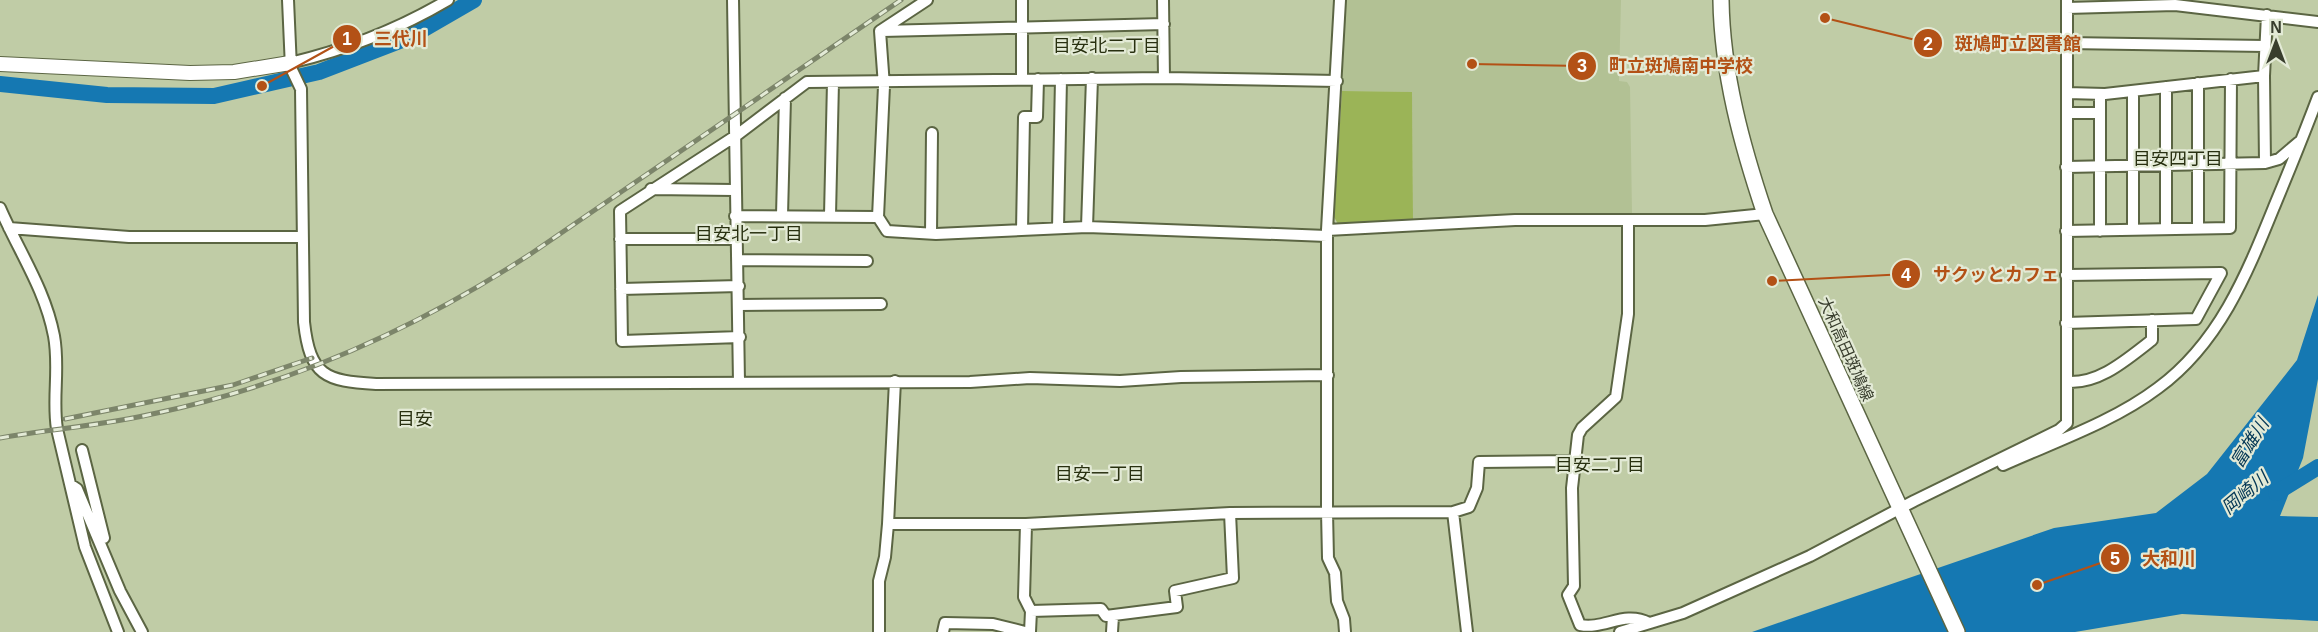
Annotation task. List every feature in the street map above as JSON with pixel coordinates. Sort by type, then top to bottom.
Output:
[{"type":"main road","name":"大和高田斑鳩線","points":[[1721,0],[1726,60],[1735,107],[1749,165],[1765,214],[1956,632]]},
{"type":"street","points":[[288,0],[291,66],[299,86],[306,338],[318,369],[331,378],[376,384],[970,382],[1030,378],[1120,381],[1181,377],[1328,375]]},
{"type":"street","points":[[0,64],[190,73],[234,72],[291,66],[374,37],[448,0]]},
{"type":"street","points":[[733,0],[737,135],[734,190],[739,286],[739,382]]},
{"type":"street","points":[[881,31],[927,0]]},
{"type":"street","points":[[1022,0],[1022,79]]},
{"type":"street","points":[[1163,0],[1164,78]]},
{"type":"street","points":[[1340,0],[1327,233],[1328,558],[1335,573],[1337,601],[1344,619],[1345,632]]},
{"type":"street","points":[[1620,632],[1683,613],[1749,585],[2059,430],[2067,423],[2067,4],[2175,5],[2318,21]]},
{"type":"street","points":[[2265,163],[2264,76],[2267,15]]},
{"type":"street","points":[[881,31],[1164,24]]},
{"type":"street","points":[[881,31],[878,216],[887,231],[931,233],[1087,227],[1327,233],[1515,220],[1705,220],[1765,214]]},
{"type":"street","points":[[2067,43],[2265,46]]},
{"type":"street","points":[[2067,93],[2100,94],[2264,76]]},
{"type":"street","points":[[1087,227],[1092,78]]},
{"type":"street","points":[[740,337],[622,341],[620,211],[737,135],[807,81],[1164,78],[1336,81]]},
{"type":"street","points":[[1022,230],[1024,117],[1037,117],[1038,79]]},
{"type":"street","points":[[1058,228],[1061,79]]},
{"type":"street","points":[[2066,231],[2230,228],[2231,79]]},
{"type":"street","points":[[830,215],[833,82]]},
{"type":"street","points":[[2198,83],[2198,229]]},
{"type":"street","points":[[2166,87],[2166,229]]},
{"type":"street","points":[[2133,91],[2133,230]]},
{"type":"street","points":[[2100,94],[2100,231]]},
{"type":"street","points":[[782,215],[785,98]]},
{"type":"street","points":[[1914,501],[1973,478],[2128,407],[2157,389],[2180,369],[2227,313],[2251,266],[2318,98]]},
{"type":"street","points":[[2067,113],[2100,113]]},
{"type":"street","points":[[931,233],[932,133]]},
{"type":"street","points":[[2066,167],[2265,163],[2279,159],[2301,141]]},
{"type":"street","points":[[651,189],[734,190]]},
{"type":"street","points":[[0,208],[33,271],[48,310],[58,370],[56,420],[69,483],[85,547],[118,632]]},
{"type":"street","points":[[735,216],[878,216]]},
{"type":"street","points":[[1628,220],[1628,315],[1616,397],[1582,428],[1575,461],[1572,519],[1575,586],[1568,595],[1580,625],[1589,627],[1627,617],[1648,623]]},
{"type":"street","points":[[9,228],[139,237],[302,237]]},
{"type":"street","points":[[620,239],[736,239]]},
{"type":"street","points":[[737,260],[867,261]]},
{"type":"street","points":[[2066,275],[2221,273],[2196,319],[2066,323]]},
{"type":"street","points":[[621,289],[739,286]]},
{"type":"street","points":[[739,305],[881,304]]},
{"type":"street","points":[[2067,382],[2084,383],[2119,365],[2152,340],[2152,320]]},
{"type":"street","points":[[879,632],[879,581],[885,557],[888,524],[895,381]]},
{"type":"street","points":[[82,450],[85,470],[90,476],[103,536],[110,554],[107,559]]},
{"type":"street","points":[[888,524],[1026,524],[1230,513],[1453,512],[1469,507],[1474,496],[1479,462],[1575,461]]},
{"type":"street","points":[[69,483],[77,489],[120,591],[142,632]]},
{"type":"street","points":[[1453,512],[1467,632]]},
{"type":"street","points":[[1031,610],[1101,609],[1106,616],[1113,616],[1177,607],[1175,591],[1233,578],[1230,513]]},
{"type":"street","points":[[1026,524],[1024,597],[1031,610],[1030,632]]},
{"type":"street","points":[[1112,632],[1113,616]]},
{"type":"street","points":[[943,632],[945,622],[993,624],[1025,632]]},
{"type":"shaded area","points":[[1346,0],[1621,0],[1619,81],[1627,82],[1630,87],[1632,213],[1628,216],[1413,221],[1412,92],[1342,91]]},
{"type":"green space","points":[[1342,91],[1412,92],[1413,221],[1338,224],[1334,217]]},
{"type":"water","name":"富雄川","points":[[2318,295],[2318,379],[2303,458],[2280,516],[2318,517],[2318,621],[2182,614],[2075,632],[1752,632],[2054,528],[2156,513],[2207,474],[2297,360]]},
{"type":"waterway","points":[[0,84],[107,95],[214,96],[319,72],[410,37],[474,0]]},
{"type":"waterway","name":"岡崎川","points":[[2276,493],[2318,467]]},
{"type":"railway","points":[[0,438],[118,421],[207,401],[305,369],[399,329],[444,306],[532,253],[901,0]]},
{"type":"railway","points":[[65,419],[233,385],[312,358]]},
{"type":"place","name":"斑鳩町立図書館","points":[[1825,18]]},
{"type":"place","name":"町立斑鳩南中学校","points":[[1472,64]]},
{"type":"place","name":"三代川","points":[[262,86]]},
{"type":"place","name":"サクッとカフェ","points":[[1772,281]]},
{"type":"place","name":"大和川","points":[[2037,585]]},
{"type":"district","name":"目安北二丁目","points":[[1107,46]]},
{"type":"district","name":"目安四丁目","points":[[2178,159]]},
{"type":"district","name":"目安北一丁目","points":[[749,234]]},
{"type":"district","name":"目安","points":[[415,419]]},
{"type":"district","name":"目安二丁目","points":[[1600,465]]},
{"type":"district","name":"目安一丁目","points":[[1100,474]]}]
